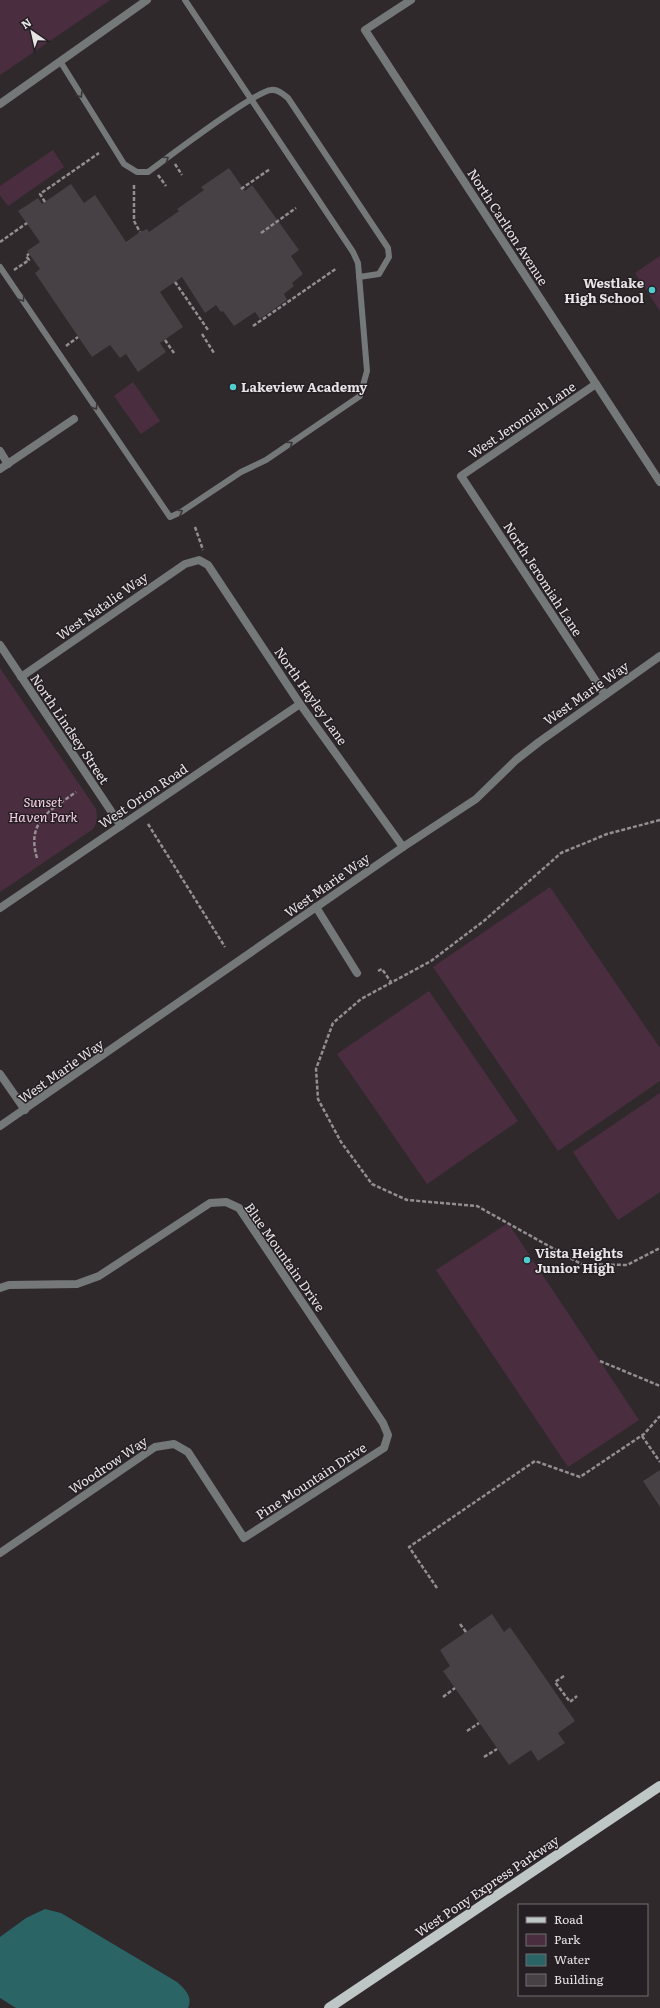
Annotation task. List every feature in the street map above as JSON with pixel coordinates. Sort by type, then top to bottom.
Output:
[{"type":"main road","name":"West Pony Express Parkway","points":[[328,2008],[660,1786]]},
{"type":"street","points":[[0,104],[147,0]]},
{"type":"street","name":"North Carlton Avenue","points":[[411,0],[366,30],[660,482]]},
{"type":"street","name":"West Jeromiah Lane","points":[[461,476],[596,384]]},
{"type":"street","points":[[0,469],[74,419]]},
{"type":"street","points":[[0,451],[8,464]]},
{"type":"street","name":"North Jeromiah Lane","points":[[461,476],[605,695]]},
{"type":"street","name":"West Natalie Way","points":[[21,677],[185,564],[199,560]]},
{"type":"street","name":"North Hayley Lane","points":[[199,560],[208,565],[300,704],[403,847]]},
{"type":"street","name":"North Lindsey Street","points":[[0,645],[121,826]]},
{"type":"street","name":"West Marie Way","points":[[0,1126],[403,847],[476,799],[516,760],[660,656]]},
{"type":"street","name":"West Orion Road","points":[[0,908],[300,704]]},
{"type":"street","points":[[316,907],[358,973]]},
{"type":"street","points":[[0,1074],[25,1110]]},
{"type":"street","name":"Blue Mountain Drive","points":[[0,1288],[9,1285],[77,1284],[99,1276],[210,1203],[226,1202],[239,1208],[383,1423],[388,1435],[387,1440]]},
{"type":"street","name":"Pine Mountain Drive","points":[[244,1538],[384,1448],[387,1440]]},
{"type":"street","name":"Woodrow Way","points":[[0,1553],[155,1447],[174,1444],[188,1452],[244,1538]]},
{"type":"lane","points":[[0,267],[170,517],[181,512],[241,472],[266,460],[360,396],[367,371],[358,263],[353,252],[185,0]]},
{"type":"lane","points":[[60,61],[124,164],[137,172],[148,172],[251,99],[271,90],[279,92],[288,98],[388,248],[389,257],[379,274],[359,277]]},
{"type":"path","points":[[45,202],[40,194],[99,153]]},
{"type":"path","points":[[241,189],[270,169]]},
{"type":"path","points":[[134,185],[134,221],[140,232]]},
{"type":"path","points":[[261,233],[296,208]]},
{"type":"path","points":[[0,242],[27,223]]},
{"type":"path","points":[[12,272],[29,260],[26,256],[29,254]]},
{"type":"path","points":[[253,326],[337,268]]},
{"type":"path","points":[[175,282],[208,330]]},
{"type":"path","points":[[202,334],[214,353]]},
{"type":"path","points":[[64,347],[78,337]]},
{"type":"path","points":[[165,340],[174,353]]},
{"type":"path","points":[[194,527],[203,551]]},
{"type":"path","points":[[37,858],[33,838],[36,826],[43,817],[76,792]]},
{"type":"path","points":[[660,820],[607,834],[561,853],[485,920],[431,961],[361,999],[334,1023],[316,1070],[318,1099],[340,1142],[372,1184],[407,1200],[477,1206],[581,1264],[627,1265],[660,1248]]},
{"type":"path","points":[[148,824],[225,947]]},
{"type":"path","points":[[378,971],[382,969],[391,982]]},
{"type":"path","points":[[600,1361],[660,1386]]},
{"type":"path","points":[[437,1588],[409,1547],[535,1461],[580,1477],[642,1436],[660,1416]]},
{"type":"path","points":[[642,1436],[660,1462]]},
{"type":"path","points":[[460,1624],[466,1632]]},
{"type":"path","points":[[564,1676],[555,1682],[570,1702],[577,1696]]},
{"type":"path","points":[[443,1697],[455,1688]]},
{"type":"path","points":[[466,1731],[479,1723]]},
{"type":"path","points":[[484,1757],[497,1749]]},
{"type":"green space","points":[[0,0],[110,0],[0,75]]},
{"type":"green space","points":[[53,150],[64,167],[8,206],[0,195],[0,186]]},
{"type":"green space","name":"Westlake High School","points":[[660,256],[660,311],[635,273]]},
{"type":"green space","points":[[133,382],[160,421],[141,434],[114,396]]},
{"type":"green space","name":"Sunset Haven Park","points":[[0,668],[96,809],[97,817],[96,824],[93,829],[0,892]]},
{"type":"green space","points":[[550,887],[660,1048],[660,1081],[558,1151],[433,967]]},
{"type":"green space","points":[[429,991],[518,1121],[427,1184],[337,1054]]},
{"type":"green space","points":[[660,1093],[660,1192],[618,1220],[573,1152]]},
{"type":"green space","points":[[508,1223],[639,1420],[568,1467],[436,1270]]},
{"type":"water","points":[[45,1909],[61,1913],[177,1982],[185,1990],[189,1997],[190,2000],[188,2008],[16,2008],[0,1998],[0,1937],[26,1918]]},
{"type":"building","points":[[229,168],[245,191],[252,185],[299,250],[291,256],[303,274],[292,283],[294,286],[284,294],[287,300],[260,319],[255,312],[234,326],[223,311],[221,312],[216,305],[205,313],[182,277],[160,292],[183,327],[160,343],[166,352],[138,372],[126,354],[120,358],[110,345],[92,357],[35,273],[40,269],[27,251],[40,242],[18,211],[38,198],[42,204],[71,184],[84,203],[95,195],[126,242],[140,232],[147,229],[149,232],[179,211],[177,209],[204,190],[201,187]]},
{"type":"building","points":[[660,1470],[660,1507],[643,1481]]},
{"type":"building","points":[[492,1614],[504,1632],[510,1627],[575,1721],[558,1733],[565,1743],[538,1761],[531,1750],[509,1765],[443,1671],[450,1666],[440,1650]]},
{"type":"place","name":"Westlake High School","points":[[652,290]]},
{"type":"place","name":"Lakeview Academy","points":[[233,387]]},
{"type":"place","name":"Vista Heights Junior High","points":[[527,1260]]}]
